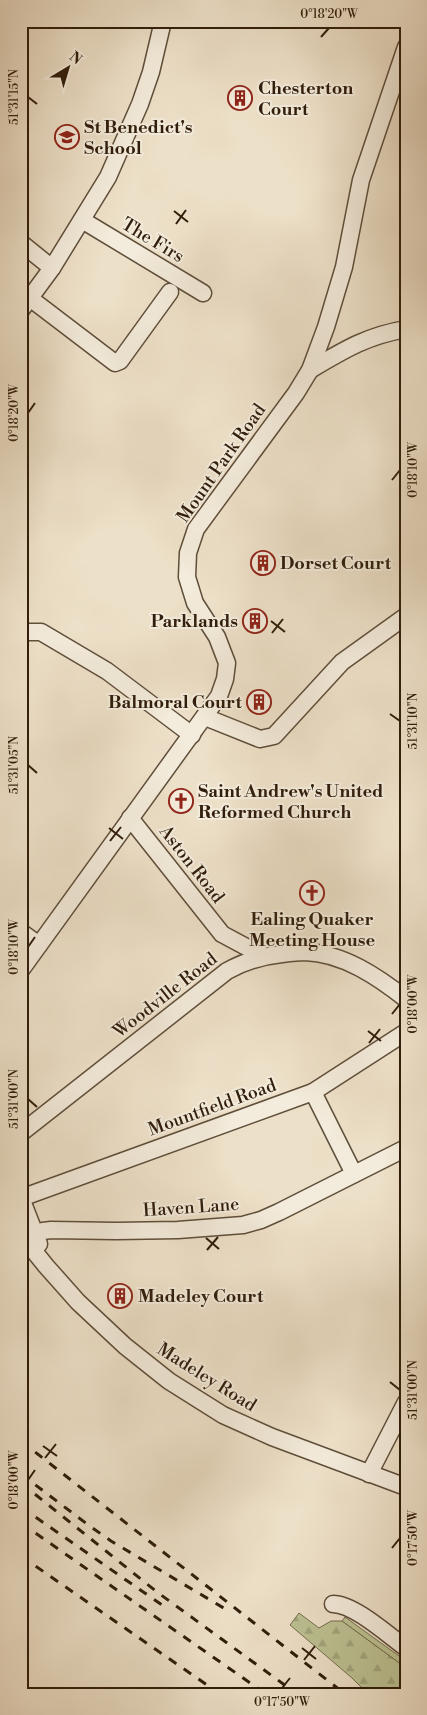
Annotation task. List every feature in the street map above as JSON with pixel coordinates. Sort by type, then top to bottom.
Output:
[{"type":"street","points":[[163,21],[140,104],[108,177],[52,268],[26,304],[115,363],[120,362],[170,292]]},
{"type":"street","name":"Mount Park Road","points":[[21,970],[219,696],[225,679],[226,663],[217,637],[195,603],[187,577],[188,552],[196,529],[310,370],[344,267],[361,180],[406,47]]},
{"type":"street","name":"The Firs","points":[[82,220],[203,294]]},
{"type":"street","points":[[21,243],[52,268]]},
{"type":"street","points":[[310,370],[372,336],[406,329]]},
{"type":"street","points":[[322,337],[334,345],[346,349]]},
{"type":"street","points":[[205,717],[260,740],[274,736],[342,662],[406,616]]},
{"type":"street","points":[[21,632],[41,632],[107,671],[192,735]]},
{"type":"street","name":"Aston Road","points":[[130,818],[222,934],[241,963]]},
{"type":"street","points":[[21,932],[39,945]]},
{"type":"street","name":"Aston Road","points":[[222,934],[263,956]]},
{"type":"street","name":"Woodville Road","points":[[21,1133],[227,971],[241,963],[263,956],[306,952],[330,956],[380,978],[406,999]]},
{"type":"street","name":"Mountfield Road","points":[[21,1198],[313,1092],[406,1032]]},
{"type":"street","points":[[313,1092],[354,1174]]},
{"type":"street","name":"Haven Lane","points":[[27,1235],[51,1230],[143,1231],[243,1225],[280,1212],[406,1148]]},
{"type":"street","name":"Madeley Road","points":[[21,1198],[27,1235],[46,1266],[78,1302],[125,1346],[169,1381],[223,1415],[264,1434],[406,1487]]},
{"type":"street","points":[[370,1474],[406,1402]]},
{"type":"street","points":[[333,1604],[342,1604],[352,1609],[406,1648]]},
{"type":"green space","points":[[299,1613],[319,1628],[331,1621],[342,1621],[406,1668],[406,1694],[368,1694],[290,1625]]},
{"type":"green space","points":[[345,1617],[406,1661],[406,1668],[342,1621]]},
{"type":"railway","points":[[21,1441],[345,1694]]},
{"type":"railway","points":[[21,1474],[111,1541],[227,1610]]},
{"type":"railway","points":[[21,1483],[157,1592],[297,1694]]},
{"type":"railway","points":[[21,1507],[162,1605]]},
{"type":"railway","points":[[21,1523],[266,1694]]},
{"type":"railway","points":[[21,1556],[220,1694]]},
{"type":"place","name":"Chesterton Court","points":[[240,98]]},
{"type":"place","name":"St Benedict's School","points":[[67,137]]},
{"type":"place","name":"Dorset Court","points":[[263,563]]},
{"type":"place","name":"Parklands","points":[[255,621]]},
{"type":"place","name":"Balmoral Court","points":[[259,702]]},
{"type":"place","name":"Saint Andrew's United Reformed Church","points":[[181,801]]},
{"type":"place","name":"Ealing Quaker Meeting House","points":[[312,893]]},
{"type":"place","name":"Madeley Court","points":[[120,1296]]}]
